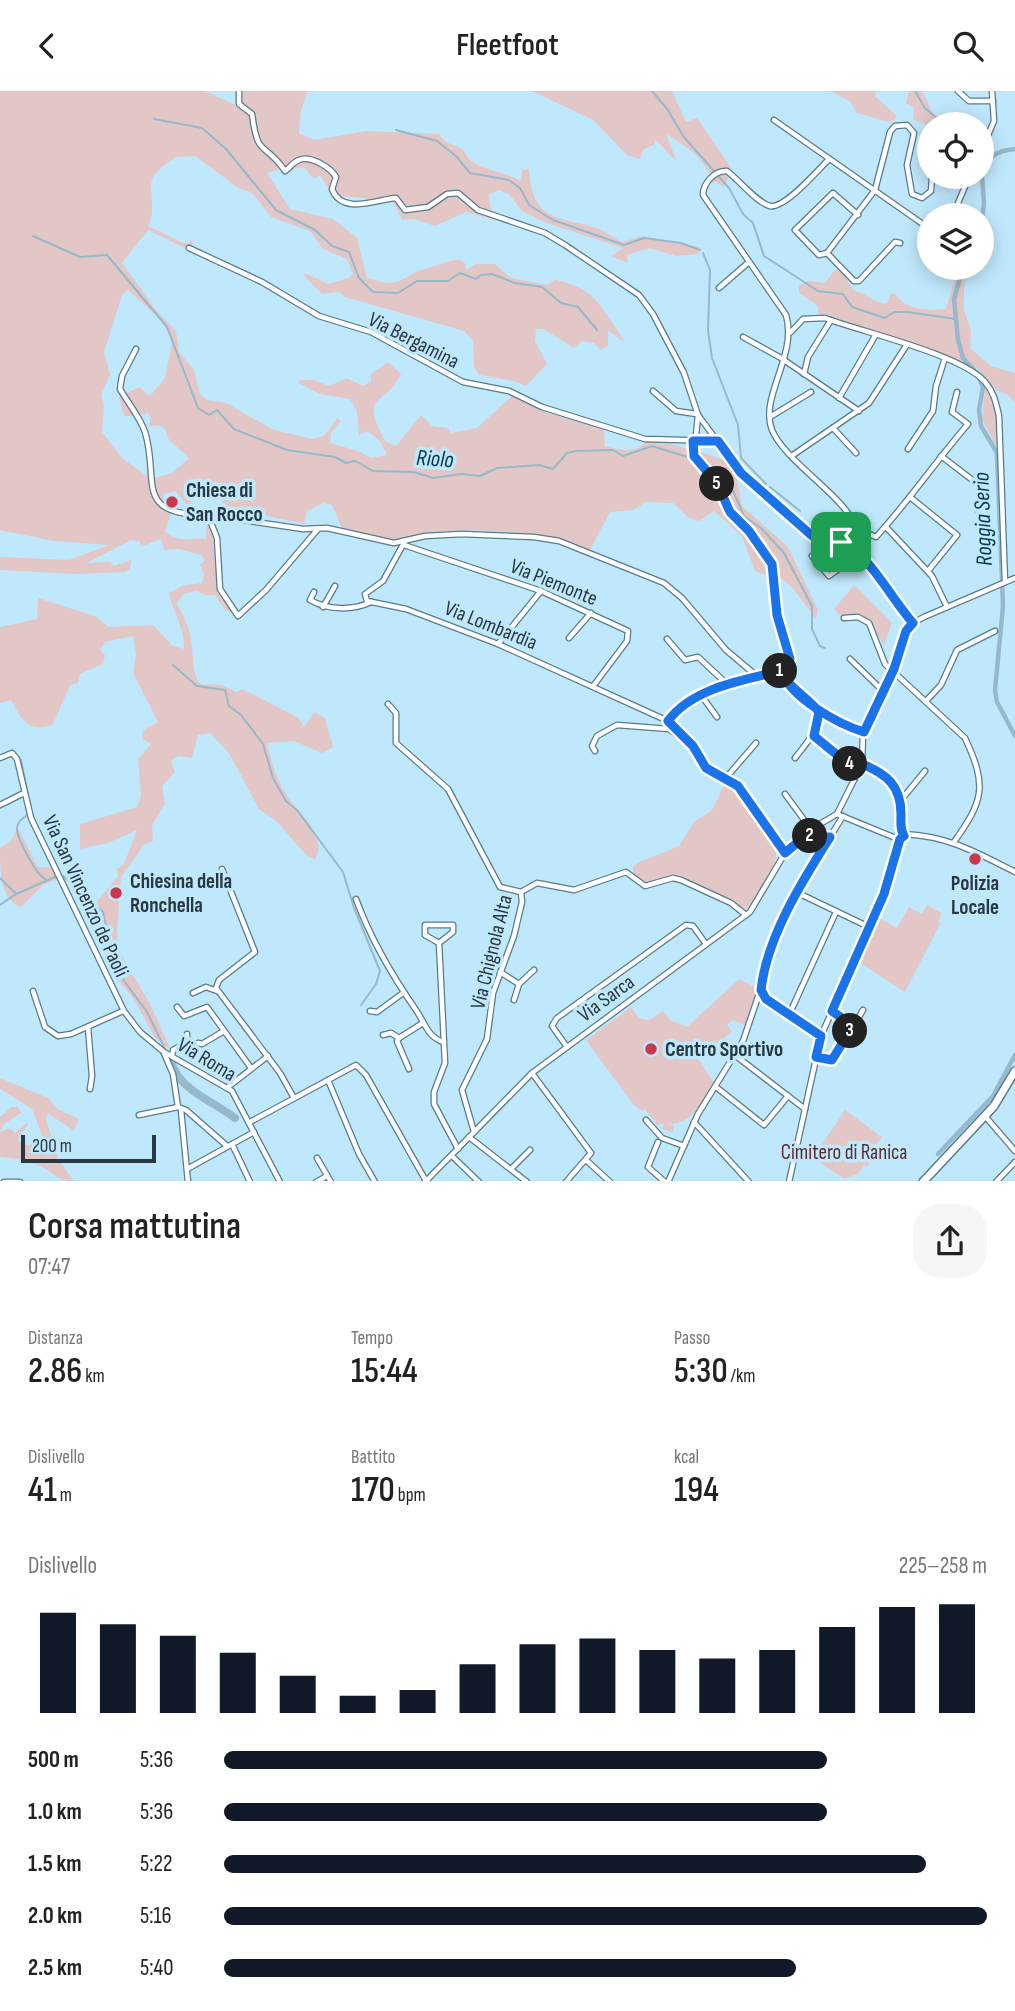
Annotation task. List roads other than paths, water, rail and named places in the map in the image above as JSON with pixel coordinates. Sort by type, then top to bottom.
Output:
[{"type":"street","points":[[239,91],[239,104],[252,114],[253,133],[259,147],[276,158],[285,171],[296,160],[304,158],[331,170],[336,177],[332,190],[338,198],[351,203],[372,204],[396,198],[405,210],[428,207],[447,194],[458,193],[478,210],[545,233],[625,283],[653,314],[684,373],[698,415],[741,473],[822,543],[841,542],[856,528]]},
{"type":"street","points":[[958,91],[970,101],[993,101]]},
{"type":"street","points":[[992,91],[994,112]]},
{"type":"street","points":[[774,120],[917,220]]},
{"type":"street","points":[[858,215],[833,193],[795,230],[819,255],[827,253],[858,215],[875,190],[890,132],[898,125],[907,125],[914,133],[907,165],[912,194],[922,198],[931,189]]},
{"type":"street","points":[[791,332],[786,315],[703,190],[716,174],[727,171],[765,203],[777,206],[786,201],[830,159]]},
{"type":"street","points":[[827,253],[854,281],[859,281],[895,242],[900,243]]},
{"type":"street","name":"Via Bergamina","points":[[189,248],[262,282],[308,310],[372,332],[463,382],[509,391],[541,407],[645,439],[718,441]]},
{"type":"street","points":[[719,288],[749,262]]},
{"type":"street","points":[[786,315],[800,322]]},
{"type":"street","points":[[957,392],[952,412],[968,424],[886,527],[875,537],[856,528],[842,506],[810,478],[776,436],[770,417],[791,332],[800,322],[814,316],[969,368],[984,380],[995,396],[999,416],[1005,582]]},
{"type":"street","points":[[804,375],[808,357],[831,320]]},
{"type":"street","points":[[839,397],[875,336]]},
{"type":"street","points":[[743,337],[859,411]]},
{"type":"street","points":[[793,455],[859,411],[876,395],[906,346]]},
{"type":"street","points":[[136,349],[122,376],[120,389],[145,432],[153,492],[160,502],[175,513],[208,515],[303,529],[318,528],[379,541],[405,543],[425,536],[490,534],[534,537],[566,543],[664,583],[682,598],[726,650],[758,677]]},
{"type":"street","points":[[908,449],[933,411],[936,386],[945,358]]},
{"type":"street","points":[[653,391],[676,411],[698,415]]},
{"type":"street","points":[[770,417],[811,392]]},
{"type":"street","points":[[668,721],[681,704],[728,685],[781,671],[790,659],[777,615],[772,564],[749,531],[730,512],[717,483],[695,457],[693,441],[698,415]]},
{"type":"street","points":[[833,428],[856,453]]},
{"type":"street","points":[[941,456],[979,485],[983,499],[978,510]]},
{"type":"street","points":[[910,497],[957,535],[928,571]]},
{"type":"street","points":[[208,515],[217,538],[219,589],[238,616],[275,580],[318,528]]},
{"type":"street","points":[[886,527],[928,571],[947,607]]},
{"type":"street","points":[[841,542],[874,569],[887,592],[913,623]]},
{"type":"street","points":[[371,603],[367,601],[365,594],[383,581],[405,543]]},
{"type":"street","name":"Via Piemonte","points":[[405,543],[541,591],[630,633],[594,685]]},
{"type":"street","points":[[812,556],[829,576],[858,555]]},
{"type":"street","points":[[755,1014],[772,946],[840,815],[862,764],[864,732],[894,669],[906,631],[913,623],[1015,578]]},
{"type":"street","points":[[314,592],[310,600],[323,607],[335,586]]},
{"type":"street","points":[[498,644],[541,591]]},
{"type":"street","name":"Via Lombardia","points":[[323,607],[344,608],[371,603],[406,608],[594,685],[668,721],[693,746]]},
{"type":"street","points":[[569,638],[591,613]]},
{"type":"street","points":[[844,618],[858,617],[869,623],[883,660],[965,738],[980,789],[975,812],[954,842]]},
{"type":"street","points":[[927,700],[942,685],[957,650],[995,631]]},
{"type":"street","points":[[667,639],[685,660],[698,657],[728,685]]},
{"type":"street","points":[[850,659],[883,691]]},
{"type":"street","points":[[781,671],[786,681],[817,708],[844,726],[864,732]]},
{"type":"street","points":[[701,695],[718,717]]},
{"type":"street","points":[[388,704],[396,713],[396,743],[448,789],[499,887],[521,892]]},
{"type":"street","points":[[795,758],[813,733],[819,716],[817,708]]},
{"type":"street","points":[[819,716],[826,714]]},
{"type":"street","points":[[596,751],[592,746],[597,736],[617,725],[669,729],[693,746],[706,768],[738,786],[785,853]]},
{"type":"street","points":[[813,733],[858,772]]},
{"type":"street","points":[[726,779],[756,743]]},
{"type":"street","name":"Via San Vincenzo de Paoli","points":[[0,758],[8,754],[15,755],[31,817],[124,1011]]},
{"type":"street","points":[[789,1181],[821,1036],[884,894],[897,837],[902,832],[901,800],[897,787],[887,776],[862,764]]},
{"type":"street","points":[[901,800],[925,771]]},
{"type":"street","points":[[0,804],[24,793]]},
{"type":"street","points":[[785,794],[813,828],[816,836]]},
{"type":"street","points":[[840,815],[897,837]]},
{"type":"street","name":"Via Sarca","points":[[426,1181],[532,1073],[747,915],[757,905],[785,853],[798,839],[813,828],[840,815]]},
{"type":"street","points":[[823,823],[821,832],[828,838]]},
{"type":"street","points":[[902,832],[929,835],[954,842],[1015,872]]},
{"type":"street","points":[[798,839],[816,836],[828,838]]},
{"type":"street","points":[[222,869],[255,952],[216,985],[219,993],[268,1056],[294,1098]]},
{"type":"street","name":"Via Chignola Alta","points":[[474,1132],[461,1090],[487,1039],[493,993],[514,936],[522,902],[521,892],[537,883],[574,890],[626,873],[645,886],[673,878],[681,880],[731,903],[747,915]]},
{"type":"street","points":[[798,893],[869,927]]},
{"type":"street","points":[[356,899],[375,947],[428,1033],[443,1042]]},
{"type":"street","points":[[789,1015],[836,912]]},
{"type":"street","points":[[425,925],[453,925],[453,932],[439,943],[425,935],[425,925]]},
{"type":"street","points":[[567,1047],[552,1026],[557,1018],[686,925],[693,926],[706,944]]},
{"type":"street","points":[[439,943],[445,1063],[434,1092],[434,1104],[458,1149]]},
{"type":"street","points":[[514,1000],[519,984],[534,970]]},
{"type":"street","points":[[500,972],[519,984]]},
{"type":"street","points":[[193,993],[208,987],[219,993]]},
{"type":"street","points":[[761,990],[766,999],[821,1036]]},
{"type":"street","points":[[33,991],[45,1027],[52,1034],[63,1036],[124,1011]]},
{"type":"street","points":[[369,1011],[377,1012],[403,993]]},
{"type":"street","points":[[658,1142],[648,1167],[666,1181],[694,1122],[736,1056],[761,1000],[766,999]]},
{"type":"street","points":[[177,1007],[184,1016],[206,1007],[251,1068]]},
{"type":"street","points":[[816,1057],[834,1059],[863,1010]]},
{"type":"street","name":"Via Roma","points":[[124,1011],[164,1052],[228,1087],[237,1096],[280,1181]]},
{"type":"street","points":[[832,1011],[853,1026]]},
{"type":"street","points":[[409,1069],[397,1041],[423,1023]]},
{"type":"street","points":[[89,1026],[90,1089]]},
{"type":"street","points":[[198,1042],[200,1045],[224,1031]]},
{"type":"street","points":[[383,1035],[391,1033],[400,1038]]},
{"type":"street","points":[[172,1056],[173,1050],[187,1042],[187,1034]]},
{"type":"street","points":[[164,1052],[173,1074],[180,1109],[189,1168],[188,1181]]},
{"type":"street","points":[[228,1087],[268,1056]]},
{"type":"street","points":[[736,1056],[805,1109]]},
{"type":"street","points":[[250,1122],[356,1065],[366,1075],[426,1181]]},
{"type":"street","points":[[923,1181],[985,1116],[1015,1071]]},
{"type":"street","points":[[532,1073],[591,1153],[566,1181]]},
{"type":"street","points":[[328,1080],[359,1154],[375,1181]]},
{"type":"street","points":[[716,1087],[764,1125],[788,1096]]},
{"type":"street","points":[[139,1115],[186,1110],[230,1145],[250,1181]]},
{"type":"street","points":[[985,1116],[1015,1151]]},
{"type":"street","points":[[646,1120],[662,1138],[684,1146]]},
{"type":"street","points":[[694,1122],[749,1181]]},
{"type":"street","points":[[189,1168],[254,1132]]},
{"type":"street","points":[[469,1137],[527,1181]]},
{"type":"street","points":[[511,1169],[530,1150]]},
{"type":"street","points":[[452,1156],[479,1181]]},
{"type":"street","points":[[317,1159],[331,1181]]},
{"type":"street","points":[[586,1160],[610,1181]]},
{"type":"street","points":[[996,1181],[1015,1162]]},
{"type":"street","points":[[316,1181],[327,1176]]},
{"type":"street","points":[[516,1181],[521,1177]]},
{"type":"street","points":[[4,1181],[20,1181]]},
{"type":"waterway","points":[[652,91],[668,110],[683,136],[729,188],[743,214],[753,223],[764,256],[818,291],[843,294],[852,307],[885,318],[894,312],[907,312],[956,319]]},
{"type":"waterway","points":[[915,91],[930,112]]},
{"type":"waterway","name":"Riolo","points":[[154,119],[202,128],[226,149],[276,210],[315,230],[332,246],[349,252],[359,278],[373,292],[398,293],[417,281],[448,281],[460,273],[476,279],[481,275],[492,274],[515,283],[542,287],[561,303],[578,307],[597,330],[594,325]]},
{"type":"waterway","points":[[396,130],[437,141],[456,156],[470,173],[509,180],[520,188],[529,205],[553,220],[624,245],[644,238],[681,243],[700,250]]},
{"type":"waterway","name":"Roggia Serio","points":[[994,155],[1015,149]]},
{"type":"waterway","name":"Roggia Serio","points":[[983,189],[984,203]]},
{"type":"waterway","name":"Riolo","points":[[33,236],[80,257],[107,255],[167,327],[198,408],[209,415],[217,410],[234,429],[287,450],[335,457],[346,463],[355,461],[373,471],[414,472],[433,478],[461,474],[480,476],[497,468],[539,465],[553,469],[567,453],[576,451],[613,450],[623,456],[652,446],[694,459]]},
{"type":"waterway","points":[[703,253],[710,270],[708,330],[712,358],[738,425],[741,458],[766,484]]},
{"type":"waterway","name":"Roggia Serio","points":[[960,280],[954,299],[958,340],[963,358],[977,373],[983,387],[979,410],[981,426],[997,453],[1003,606],[995,690],[997,702],[1015,736]]},
{"type":"waterway","name":"Riolo","points":[[703,462],[726,475],[744,516],[762,529],[784,553],[812,606],[812,629],[820,646],[825,648]]},
{"type":"waterway","points":[[770,487],[800,511]]},
{"type":"waterway","points":[[173,665],[197,686],[225,690],[229,706],[241,715],[263,744],[273,778],[286,801],[297,810],[343,872],[354,908],[380,971],[376,984],[361,1005]]},
{"type":"waterway","points":[[21,760],[31,810]]},
{"type":"waterway","points":[[27,815],[18,824],[18,833],[33,865],[47,880]]},
{"type":"waterway","points":[[0,878],[16,894],[63,876],[103,912],[110,944],[124,981],[147,1012],[166,1051]]},
{"type":"waterway","points":[[0,905],[16,894]]},
{"type":"waterway","name":"Roggia Serio","points":[[938,1154],[993,1096],[1015,1055]]},
{"type":"waterway","points":[[171,1061],[181,1080],[197,1094],[235,1118]]},
{"type":"place","name":"Chiesa di San Rocco","points":[[172,502]]},
{"type":"place","name":"Polizia Locale","points":[[975,859]]},
{"type":"place","name":"Chiesina della Ronchella","points":[[116,893]]},
{"type":"place","name":"Centro Sportivo","points":[[651,1049]]},
{"type":"park label","name":"Cimitero di Ranica","points":[[844,1152]]}]
